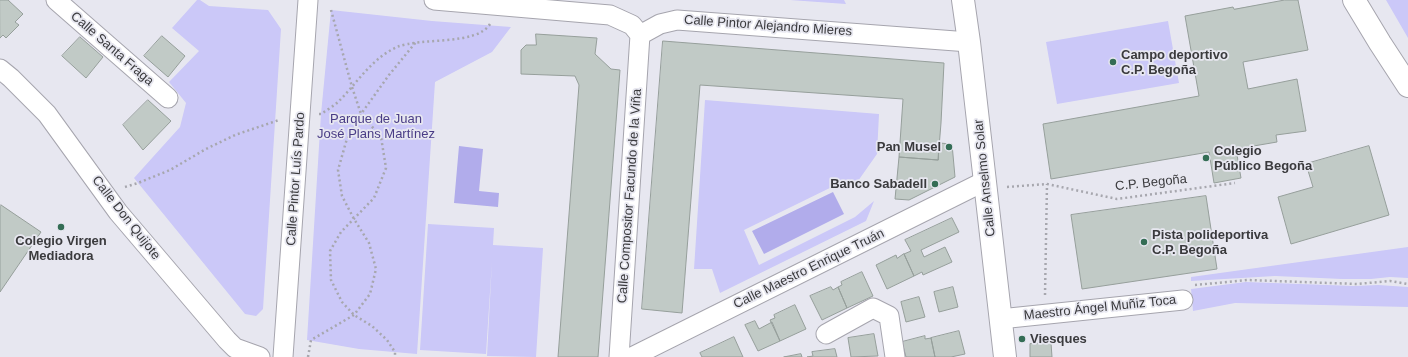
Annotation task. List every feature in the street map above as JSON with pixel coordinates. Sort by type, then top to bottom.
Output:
[{"type":"main road","name":"Calle Anselmo Solar","points":[[963,0],[993,185],[1000,319],[1005,357]]},
{"type":"main road","points":[[1354,0],[1408,86]]},
{"type":"street","name":"Calle Santa Fraga","points":[[56,0],[168,98]]},
{"type":"street","name":"Calle Pintor Luís Pardo","points":[[283,357],[308,0]]},
{"type":"street","points":[[434,0],[610,14],[632,25],[640,35]]},
{"type":"street","name":"Calle Pintor Alejandro Mieres","points":[[640,35],[660,24],[677,20],[970,42]]},
{"type":"street","name":"Calle Compositor Facundo de la Viña","points":[[619,357],[640,35]]},
{"type":"street","name":"Calle Don Quijote","points":[[0,69],[47,114],[123,218],[227,340],[234,352],[260,357]]},
{"type":"street","name":"Calle Maestro Enrique Truán","points":[[632,357],[993,185]]},
{"type":"street","name":"Maestro Ángel Muñiz Toca","points":[[1000,319],[1183,300]]},
{"type":"street","points":[[826,334],[874,308],[889,316],[895,357]]},
{"type":"path","points":[[331,10],[361,114],[381,137],[386,168],[374,198],[341,232],[330,251],[331,280],[342,302],[354,314],[372,326],[387,340],[395,352],[395,357]]},
{"type":"path","points":[[316,114],[321,114],[338,102],[362,74],[379,58],[398,47],[416,42],[459,39],[481,33],[490,25],[491,22]]},
{"type":"path","points":[[308,357],[311,340],[354,314],[370,294],[376,268],[369,243],[342,196],[338,170],[346,142],[361,114],[389,75],[416,42]]},
{"type":"path","points":[[105,192],[138,183],[170,170],[206,149],[235,135],[280,120]]},
{"type":"path","name":"C.P. Begoña","points":[[993,185],[1047,184],[1117,199],[1235,183]]},
{"type":"path","points":[[1045,314],[1047,184]]},
{"type":"path","name":"Maestro Ángel Muñiz Toca","points":[[1183,300],[1191,285],[1248,280],[1357,284],[1390,281],[1408,284]]},
{"type":"green space","points":[[197,0],[200,0],[209,6],[268,10],[281,29],[263,309],[256,316],[245,314],[134,178],[180,127],[186,103],[169,82],[199,51],[172,28]]},
{"type":"green space","points":[[790,0],[844,0],[846,4]]},
{"type":"green space","points":[[1386,0],[1408,0],[1408,38]]},
{"type":"green space","name":"Parque de Juan José Plans Martínez","points":[[331,10],[432,21],[511,27],[492,52],[435,82],[417,354],[359,349],[307,340],[321,114]]},
{"type":"green space","name":"Campo deportivo C.P. Begoña","points":[[1168,21],[1179,83],[1057,104],[1046,42]]},
{"type":"green space","points":[[705,100],[879,114],[877,154],[858,181],[840,183],[744,230],[759,265],[855,217],[874,201],[866,221],[720,293],[712,269],[694,269]]},
{"type":"green space","points":[[428,224],[494,228],[493,245],[543,248],[536,357],[487,356],[492,261],[486,354],[420,350]]},
{"type":"green space","points":[[1408,247],[1408,278],[1390,277],[1371,279],[1342,279],[1275,276],[1191,281],[1191,277]]},
{"type":"green space","points":[[1246,282],[1408,287],[1408,307],[1235,303],[1193,311],[1191,289]]},
{"type":"shaded area","points":[[459,146],[483,149],[479,191],[499,193],[498,207],[454,203]]},
{"type":"shaded area","points":[[833,192],[844,214],[764,254],[752,231]]},
{"type":"building","points":[[0,0],[8,0],[23,14],[15,22],[19,25],[6,38],[3,35],[0,38]]},
{"type":"building","points":[[1285,0],[1298,0],[1308,50],[1243,62],[1248,89],[1297,79],[1306,131],[1276,135],[1277,142],[1236,149],[1241,178],[1214,183],[1209,152],[1051,179],[1043,124],[1199,96],[1185,16],[1233,7],[1234,9]]},
{"type":"building","points":[[536,34],[597,38],[595,54],[611,69],[620,70],[598,357],[558,357],[579,85],[575,76],[521,74],[521,50],[526,45],[536,45]]},
{"type":"building","points":[[162,36],[185,56],[168,77],[144,56]]},
{"type":"building","points":[[80,37],[103,57],[86,78],[62,56]]},
{"type":"building","points":[[663,41],[944,63],[938,160],[899,157],[903,99],[700,85],[682,313],[642,309]]},
{"type":"building","points":[[148,100],[171,121],[143,150],[123,125]]},
{"type":"building","points":[[939,143],[952,144],[955,177],[909,200],[895,199],[899,157],[938,160]]},
{"type":"building","points":[[1369,146],[1389,215],[1291,244],[1278,197],[1313,187],[1306,164]]},
{"type":"building","name":"Pista polideportiva C.P. Begoña","points":[[1206,196],[1217,269],[1082,289],[1071,215]]},
{"type":"building","points":[[1,205],[41,232],[0,292],[0,206]]},
{"type":"building","points":[[952,218],[959,232],[921,250],[924,257],[945,247],[952,262],[923,275],[922,272],[914,276],[904,254],[911,251],[905,240]]},
{"type":"building","points":[[904,254],[914,276],[887,289],[876,265],[896,255],[897,258]]},
{"type":"building","points":[[862,272],[873,296],[847,308],[838,287],[842,285],[841,282]]},
{"type":"building","points":[[831,287],[833,290],[838,287],[847,308],[822,320],[810,296]]},
{"type":"building","points":[[953,287],[958,307],[939,312],[934,292]]},
{"type":"building","points":[[919,297],[925,317],[906,322],[901,302]]},
{"type":"building","points":[[795,305],[806,329],[780,341],[770,320],[775,318],[774,315]]},
{"type":"building","points":[[755,321],[759,329],[772,322],[780,341],[758,351],[745,325]]},
{"type":"building","points":[[959,331],[965,354],[951,357],[935,357],[931,338]]},
{"type":"building","points":[[874,334],[878,356],[851,357],[848,338]]},
{"type":"building","points":[[925,336],[925,339],[931,338],[935,357],[906,357],[902,342]]},
{"type":"building","points":[[734,337],[743,357],[702,357],[700,353]]},
{"type":"building","points":[[1051,343],[1052,357],[1030,357],[1030,344]]},
{"type":"building","points":[[835,349],[837,357],[807,357],[813,356],[812,352]]},
{"type":"building","points":[[801,354],[802,357],[784,357]]},
{"type":"place","name":"Campo deportivo C.P. Begoña","points":[[1113,62]]},
{"type":"place","name":"Pan Musel","points":[[949,147]]},
{"type":"place","name":"Colegio Público Begoña","points":[[1206,158]]},
{"type":"place","name":"Banco Sabadell","points":[[935,184]]},
{"type":"place","name":"Colegio Virgen Mediadora","points":[[61,227]]},
{"type":"place","name":"Pista polideportiva C.P. Begoña","points":[[1144,242]]},
{"type":"place","name":"Viesques","points":[[1022,339]]}]
